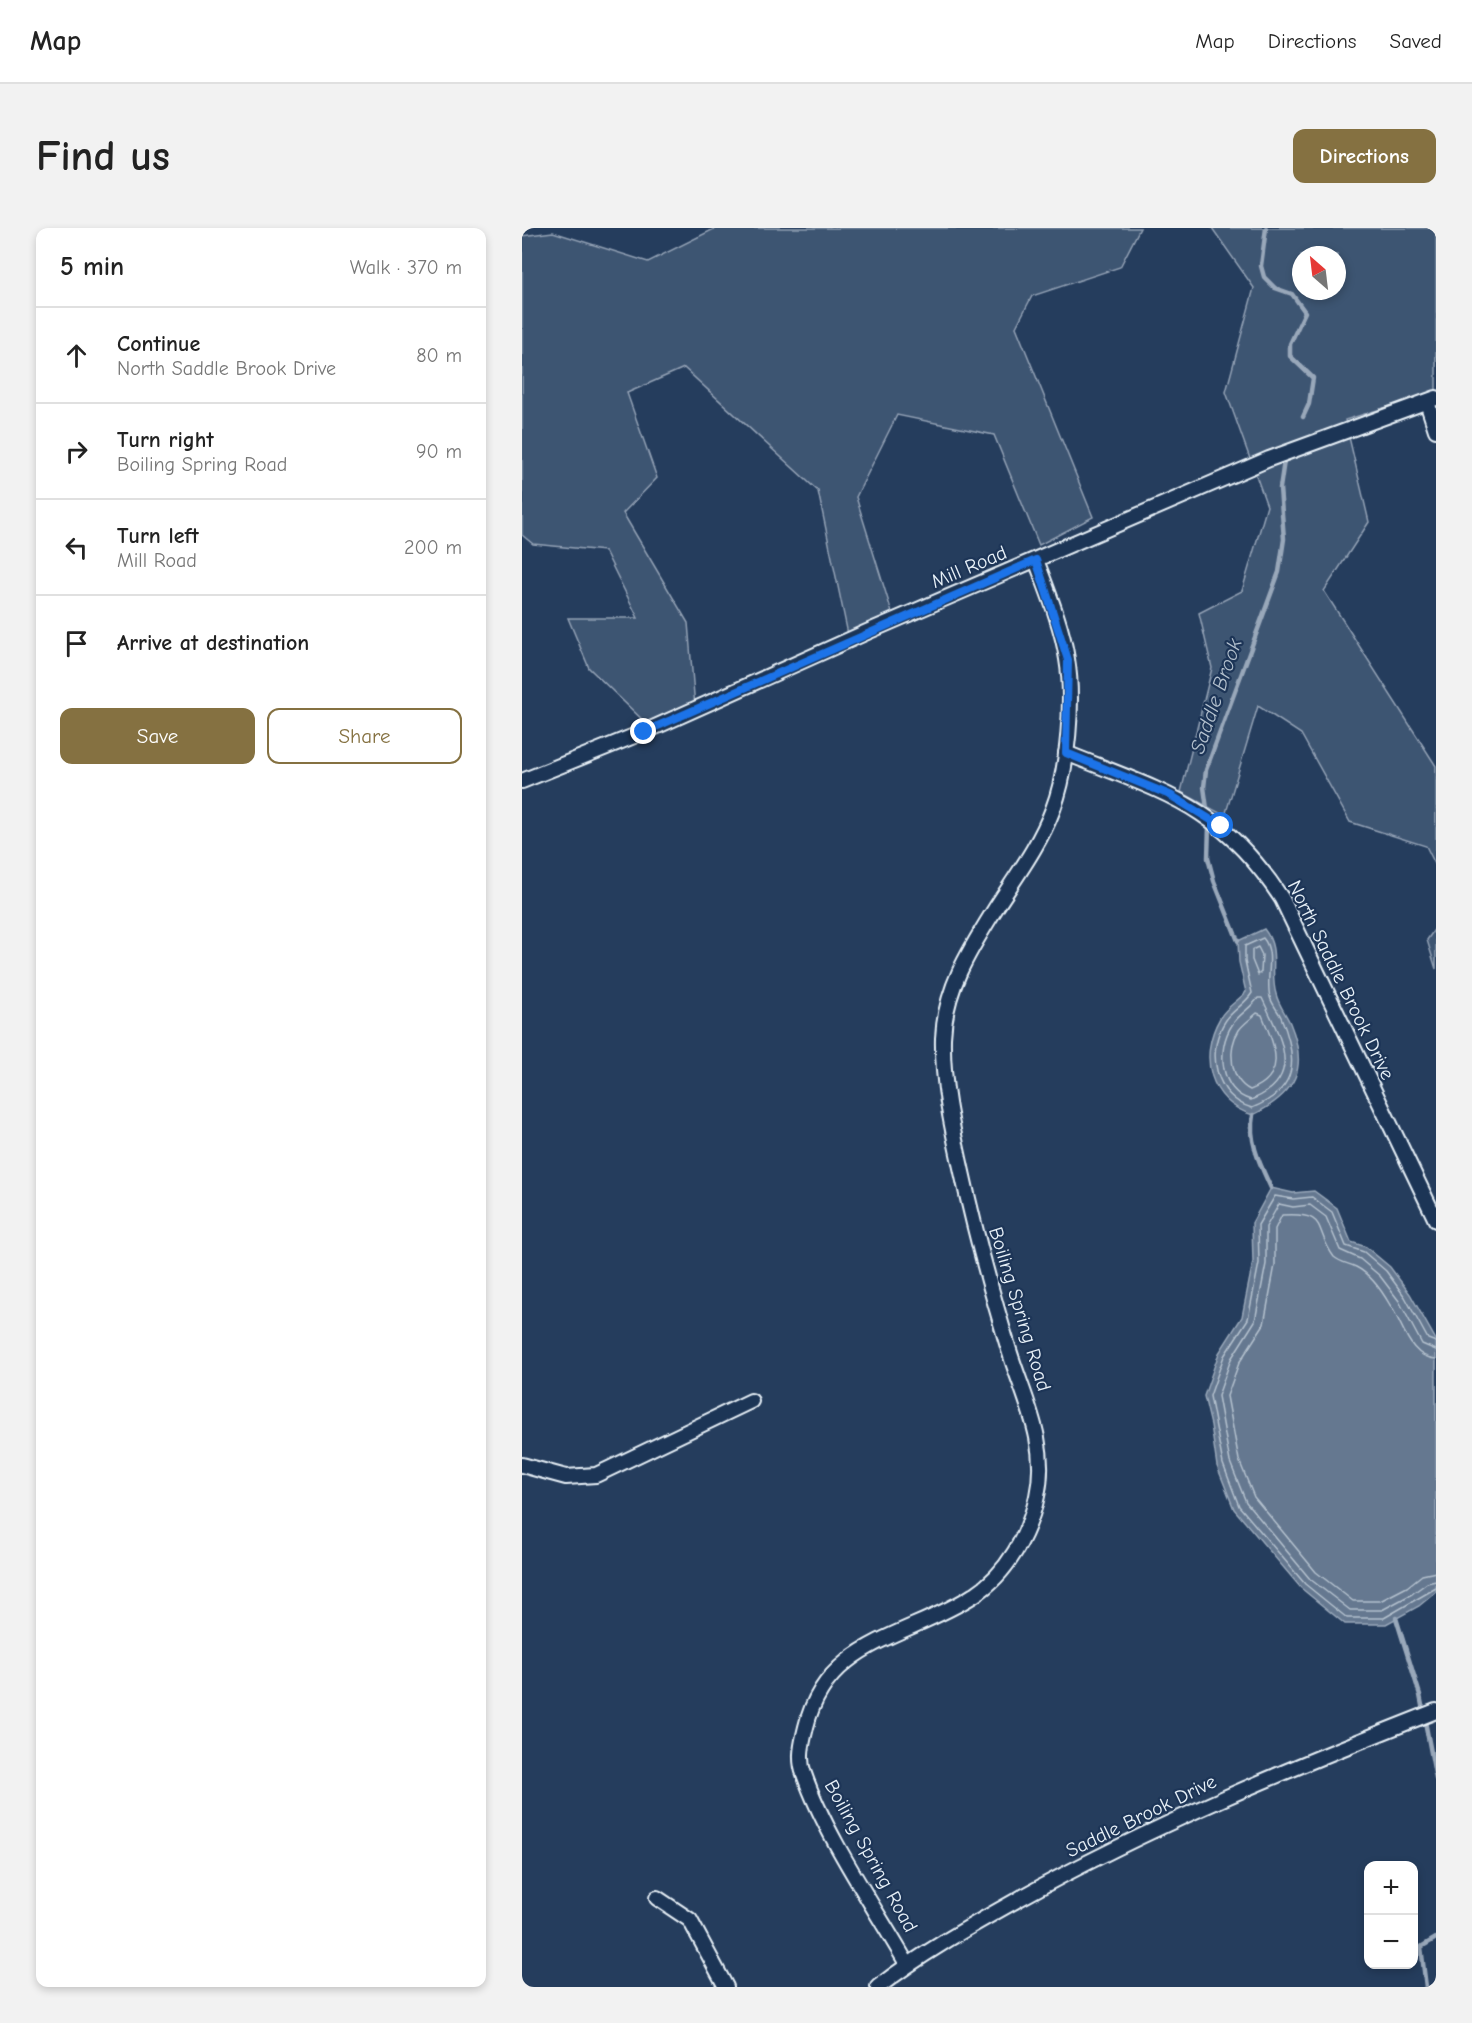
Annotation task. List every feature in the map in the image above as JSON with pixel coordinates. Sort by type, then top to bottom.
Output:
[{"type":"street","points":[[1432,400],[1436,430]]},
{"type":"street","name":"Mill Road","points":[[522,781],[644,732],[1269,459],[1432,400]]},
{"type":"street","name":"Boiling Spring Road","points":[[908,1964],[818,1809],[803,1772],[801,1749],[812,1706],[829,1676],[855,1654],[976,1595],[1010,1560],[1033,1514],[1041,1468],[1038,1432],[1010,1353],[974,1223],[945,1094],[943,1036],[946,1010],[962,965],[1039,840],[1053,809],[1066,753],[1068,660],[1036,560]]},
{"type":"street","name":"North Saddle Brook Drive","points":[[1066,753],[1170,795],[1196,809],[1231,835],[1263,870],[1287,910],[1436,1220]]},
{"type":"street","points":[[522,1465],[566,1477],[596,1475],[751,1401]]},
{"type":"street","name":"Saddle Brook Drive","points":[[879,1987],[908,1964],[1048,1884],[1126,1843],[1271,1776],[1436,1711]]},
{"type":"street","points":[[657,1898],[690,1920],[726,1987]]},
{"type":"shaded area","points":[[716,228],[1140,228],[1120,267],[1032,296],[1016,327],[1093,517],[1039,545],[994,435],[897,415],[856,497],[894,619],[849,639],[818,491],[684,368],[627,393],[657,478],[623,513],[688,623],[695,707],[650,727],[589,668],[568,618],[638,618],[605,551],[533,544],[522,535],[522,236],[553,232],[648,262]]},
{"type":"shaded area","points":[[1212,228],[1436,228],[1436,392],[1345,420],[1369,522],[1324,591],[1436,766],[1436,866],[1426,846],[1350,822],[1301,734],[1258,706],[1225,816],[1181,792],[1212,668],[1199,613],[1242,591],[1267,506],[1226,392],[1254,288]]},
{"type":"shaded area","points":[[1436,927],[1436,969],[1427,940]]},
{"type":"water","points":[[1264,929],[1272,945],[1277,998],[1296,1039],[1298,1067],[1295,1078],[1280,1098],[1253,1115],[1238,1109],[1226,1100],[1217,1089],[1209,1062],[1213,1033],[1222,1014],[1246,992],[1239,962],[1238,941]]},
{"type":"water","points":[[1271,1188],[1293,1193],[1314,1191],[1337,1208],[1351,1242],[1366,1247],[1390,1267],[1410,1294],[1436,1340],[1436,1592],[1419,1606],[1386,1624],[1345,1624],[1301,1588],[1234,1509],[1217,1466],[1204,1396],[1219,1353],[1242,1317],[1253,1262],[1252,1223]]},
{"type":"waterway","name":"Saddle Brook","points":[[1266,228],[1261,266],[1264,277],[1275,288],[1292,294],[1305,312],[1290,344],[1290,356],[1313,378],[1309,404],[1303,417]]},
{"type":"waterway","name":"Saddle Brook","points":[[1208,816],[1204,787],[1206,770],[1279,572],[1284,539],[1280,488],[1284,461]]},
{"type":"waterway","name":"Saddle Brook","points":[[1209,825],[1208,858],[1214,881],[1238,941]]},
{"type":"waterway","name":"Saddle Brook","points":[[1253,1115],[1254,1143],[1271,1188]]},
{"type":"waterway","name":"Saddle Brook","points":[[1396,1618],[1420,1695],[1436,1779]]},
{"type":"waterway","name":"Saddle Brook","points":[[1426,1987],[1421,1947],[1436,1938]]},
{"type":"route","points":[[644,732],[867,632],[1036,560],[1052,601],[1068,660],[1066,753],[1185,802],[1221,826]]}]
